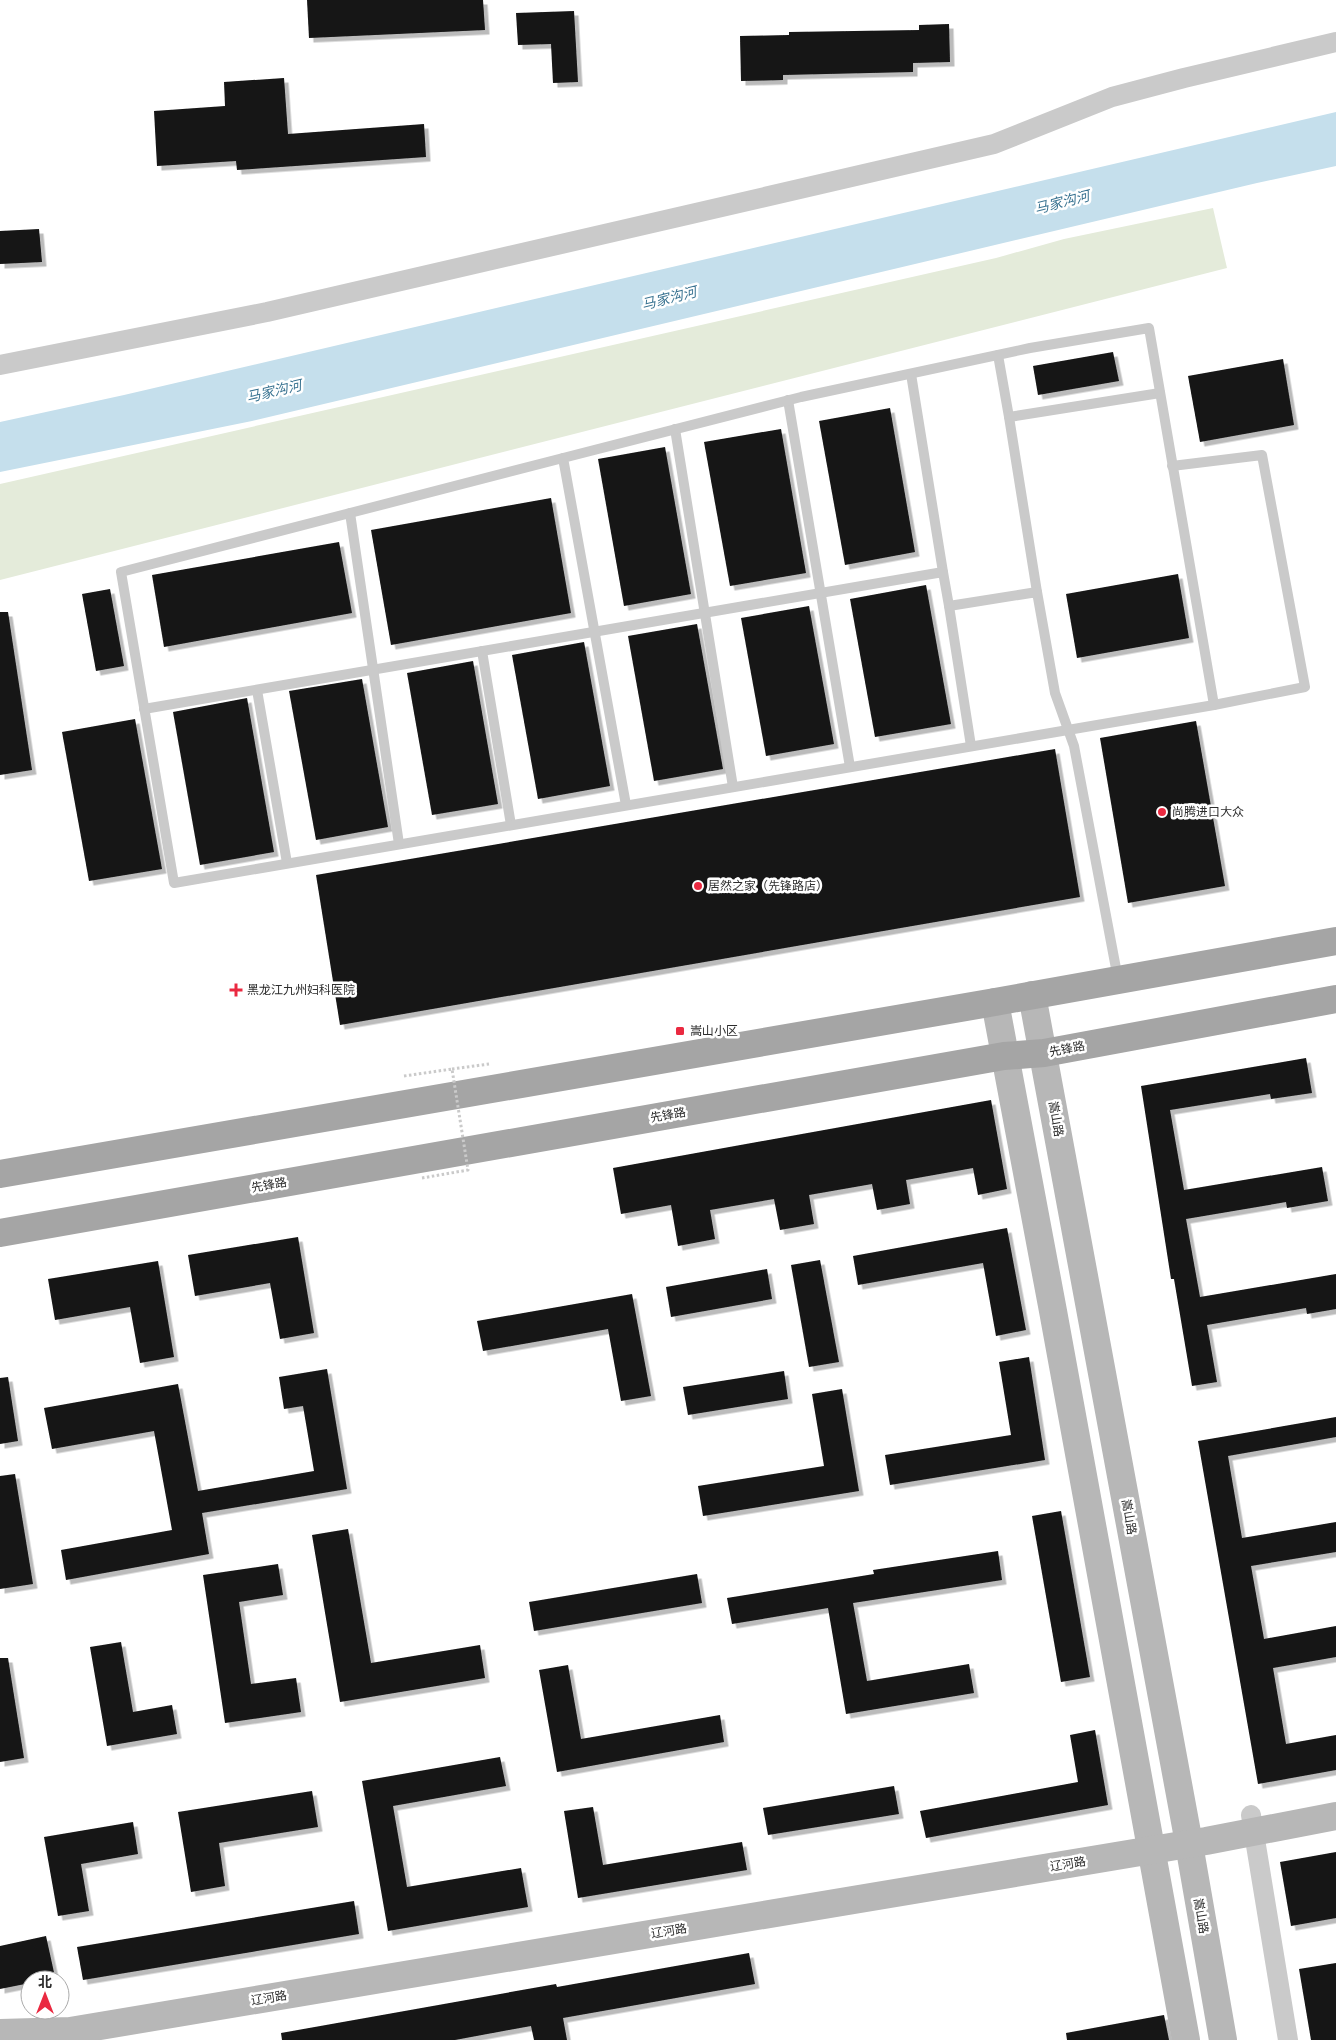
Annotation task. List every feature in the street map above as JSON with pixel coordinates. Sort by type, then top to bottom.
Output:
[{"type":"main road","points":[[0,1174],[1032,996],[1336,941]]},
{"type":"main road","name":"嵩山路","points":[[1032,996],[1044,1053],[1223,2040]]},
{"type":"main road","name":"先锋路","points":[[0,1232],[1004,1056],[1044,1053],[1336,998]]},
{"type":"main road","points":[[995,1002],[1054,1311],[1186,2040]]},
{"type":"main road","name":"辽河路","points":[[1253,1824],[1336,1801]]},
{"type":"main road","name":"辽河路","points":[[0,2034],[70,2031],[1187,1835],[1253,1824],[1336,1816]]},
{"type":"main road","name":"辽河路","points":[[0,2018],[69,2015],[220,1994],[1150,1842]]},
{"type":"street","points":[[0,365],[267,312],[994,144],[1112,97],[1336,42]]},
{"type":"street","points":[[1253,1824],[1288,2040]]},
{"type":"lane","points":[[1172,466],[1262,455],[1305,687],[1214,705],[174,883],[121,572],[788,400],[998,355],[1148,328],[1160,394],[1172,466],[1214,705]]},
{"type":"lane","points":[[998,355],[1055,693],[1074,746],[1118,980]]},
{"type":"lane","points":[[911,374],[971,746]]},
{"type":"lane","points":[[1009,417],[1160,394]]},
{"type":"lane","points":[[788,400],[850,767]]},
{"type":"lane","points":[[675,429],[733,787]]},
{"type":"lane","points":[[563,458],[626,805]]},
{"type":"lane","points":[[350,513],[399,844]]},
{"type":"lane","points":[[144,709],[943,572]]},
{"type":"lane","points":[[948,606],[1037,592]]},
{"type":"lane","points":[[482,651],[511,825]]},
{"type":"lane","points":[[257,690],[287,863]]},
{"type":"path","points":[[404,1076],[489,1064]]},
{"type":"path","points":[[422,1178],[468,1170],[452,1069]]},
{"type":"green space","points":[[1213,208],[1227,268],[0,580],[0,484],[996,258],[1064,239]]},
{"type":"water","name":"马家沟河","points":[[1336,112],[1336,166],[1257,183],[252,421],[0,472],[0,422],[124,395]]},
{"type":"building","points":[[307,0],[483,0],[485,30],[309,38]]},
{"type":"building","points":[[574,11],[578,82],[553,83],[551,44],[518,45],[516,13]]},
{"type":"building","points":[[949,24],[950,62],[913,63],[913,72],[783,75],[783,80],[741,81],[740,36],[789,35],[789,32],[919,30],[919,25]]},
{"type":"building","points":[[284,78],[288,134],[424,124],[426,157],[237,170],[236,161],[157,166],[154,111],[225,106],[224,82]]},
{"type":"building","points":[[39,229],[42,262],[0,264],[0,231]]},
{"type":"building","points":[[1113,352],[1119,381],[1038,395],[1033,366]]},
{"type":"building","points":[[1283,359],[1294,425],[1200,442],[1188,376]]},
{"type":"building","points":[[890,408],[915,552],[845,565],[819,421]]},
{"type":"building","points":[[781,429],[806,573],[730,586],[704,442]]},
{"type":"building","points":[[665,447],[691,594],[624,606],[598,459]]},
{"type":"building","points":[[551,498],[571,613],[391,645],[371,530]]},
{"type":"building","points":[[339,542],[352,613],[164,647],[152,575]]},
{"type":"building","points":[[1178,574],[1189,638],[1077,658],[1066,594]]},
{"type":"building","points":[[926,585],[951,724],[875,737],[850,599]]},
{"type":"building","points":[[110,589],[124,666],[96,671],[82,594]]},
{"type":"building","points":[[809,606],[834,744],[766,756],[741,618]]},
{"type":"building","points":[[0,612],[8,612],[32,770],[0,775]]},
{"type":"building","points":[[697,624],[723,769],[654,781],[628,636]]},
{"type":"building","points":[[584,642],[610,786],[538,799],[512,655]]},
{"type":"building","points":[[473,661],[498,804],[432,815],[407,673]]},
{"type":"building","points":[[362,679],[388,827],[316,840],[289,691]]},
{"type":"building","points":[[247,698],[274,852],[200,865],[173,712]]},
{"type":"building","points":[[135,719],[162,869],[89,881],[62,732]]},
{"type":"building","name":"尚腾进口大众","points":[[1196,721],[1225,886],[1128,903],[1100,738]]},
{"type":"building","name":"居然之家（先锋路店）","points":[[1055,749],[1080,897],[340,1025],[316,875]]},
{"type":"building","points":[[1306,1058],[1312,1093],[1271,1099],[1270,1094],[1170,1110],[1184,1190],[1322,1167],[1328,1201],[1287,1208],[1286,1202],[1186,1219],[1200,1297],[1336,1274],[1336,1309],[1307,1314],[1306,1308],[1207,1325],[1217,1382],[1192,1386],[1174,1279],[1171,1279],[1141,1086]]},
{"type":"building","points":[[991,1100],[1007,1189],[978,1195],[973,1168],[906,1180],[910,1204],[877,1210],[872,1184],[809,1195],[814,1224],[780,1230],[774,1199],[710,1210],[715,1239],[678,1246],[671,1205],[621,1214],[613,1168]]},
{"type":"building","points":[[1007,1228],[1026,1330],[996,1336],[983,1263],[858,1285],[853,1256]]},
{"type":"building","points":[[298,1237],[314,1333],[280,1339],[270,1283],[195,1296],[188,1255]]},
{"type":"building","points":[[820,1260],[839,1362],[809,1367],[791,1265]]},
{"type":"building","points":[[158,1261],[174,1357],[140,1363],[130,1307],[55,1320],[48,1279]]},
{"type":"building","points":[[767,1269],[772,1299],[671,1317],[666,1287]]},
{"type":"building","points":[[632,1294],[651,1396],[621,1401],[608,1329],[483,1351],[477,1321]]},
{"type":"building","points":[[1029,1357],[1045,1460],[890,1485],[885,1455],[1011,1435],[999,1362]]},
{"type":"building","points":[[327,1369],[347,1489],[202,1513],[209,1554],[66,1580],[61,1550],[172,1530],[154,1431],[52,1449],[44,1408],[178,1384],[198,1491],[314,1471],[303,1406],[284,1409],[279,1377]]},
{"type":"building","points":[[784,1371],[788,1399],[688,1415],[683,1387]]},
{"type":"building","points":[[8,1377],[18,1441],[0,1444],[0,1378]]},
{"type":"building","points":[[842,1389],[859,1491],[703,1516],[698,1486],[824,1466],[812,1394]]},
{"type":"building","points":[[1336,1417],[1336,1437],[1228,1456],[1242,1538],[1336,1522],[1336,1552],[1251,1566],[1264,1639],[1336,1626],[1336,1657],[1273,1668],[1286,1744],[1336,1735],[1336,1770],[1258,1784],[1198,1441]]},
{"type":"building","points":[[15,1474],[33,1584],[0,1589],[0,1476]]},
{"type":"building","points":[[1061,1511],[1090,1677],[1061,1682],[1032,1516]]},
{"type":"building","points":[[348,1529],[371,1663],[480,1645],[485,1678],[340,1702],[312,1535]]},
{"type":"building","points":[[998,1551],[1002,1580],[853,1603],[867,1681],[969,1664],[974,1693],[846,1714],[828,1608],[732,1624],[727,1598],[874,1574],[873,1570]]},
{"type":"building","points":[[278,1564],[283,1595],[239,1602],[251,1684],[296,1678],[301,1712],[225,1723],[203,1575]]},
{"type":"building","points":[[697,1574],[702,1603],[534,1631],[529,1602]]},
{"type":"building","points":[[121,1642],[133,1712],[172,1705],[177,1734],[107,1746],[90,1647]]},
{"type":"building","points":[[0,1658],[8,1658],[24,1758],[0,1762]]},
{"type":"building","points":[[568,1665],[581,1739],[720,1715],[724,1742],[557,1772],[539,1670]]},
{"type":"building","points":[[1095,1730],[1108,1805],[926,1838],[920,1811],[1078,1782],[1070,1735]]},
{"type":"building","points":[[500,1757],[506,1786],[393,1806],[407,1887],[521,1868],[528,1907],[388,1931],[362,1781]]},
{"type":"building","points":[[894,1786],[899,1814],[768,1835],[763,1808]]},
{"type":"building","points":[[312,1791],[318,1827],[219,1843],[225,1886],[191,1892],[178,1812]]},
{"type":"building","points":[[593,1807],[603,1865],[742,1842],[747,1870],[578,1898],[564,1811]]},
{"type":"building","points":[[133,1822],[138,1854],[81,1864],[89,1911],[58,1916],[44,1837]]},
{"type":"building","points":[[1336,1852],[1336,1918],[1291,1926],[1280,1862]]},
{"type":"building","points":[[354,1901],[359,1934],[83,1980],[77,1947]]},
{"type":"building","points":[[46,1936],[53,1970],[20,1970],[20,1985],[0,1989],[0,1946]]},
{"type":"building","points":[[749,1953],[755,1984],[563,2018],[567,2040],[534,2040],[531,2026],[455,2040],[282,2040],[281,2033],[556,1984],[557,1987]]},
{"type":"building","points":[[1336,1963],[1336,2040],[1311,2040],[1299,1969]]},
{"type":"building","points":[[1164,2015],[1169,2040],[1067,2040],[1066,2033]]},
{"type":"place","name":"尚腾进口大众","points":[[1162,812]]},
{"type":"place","name":"居然之家（先锋路店）","points":[[698,886]]},
{"type":"place","name":"黑龙江九州妇科医院","points":[[236,990]]},
{"type":"place","name":"嵩山小区","points":[[680,1031]]}]
